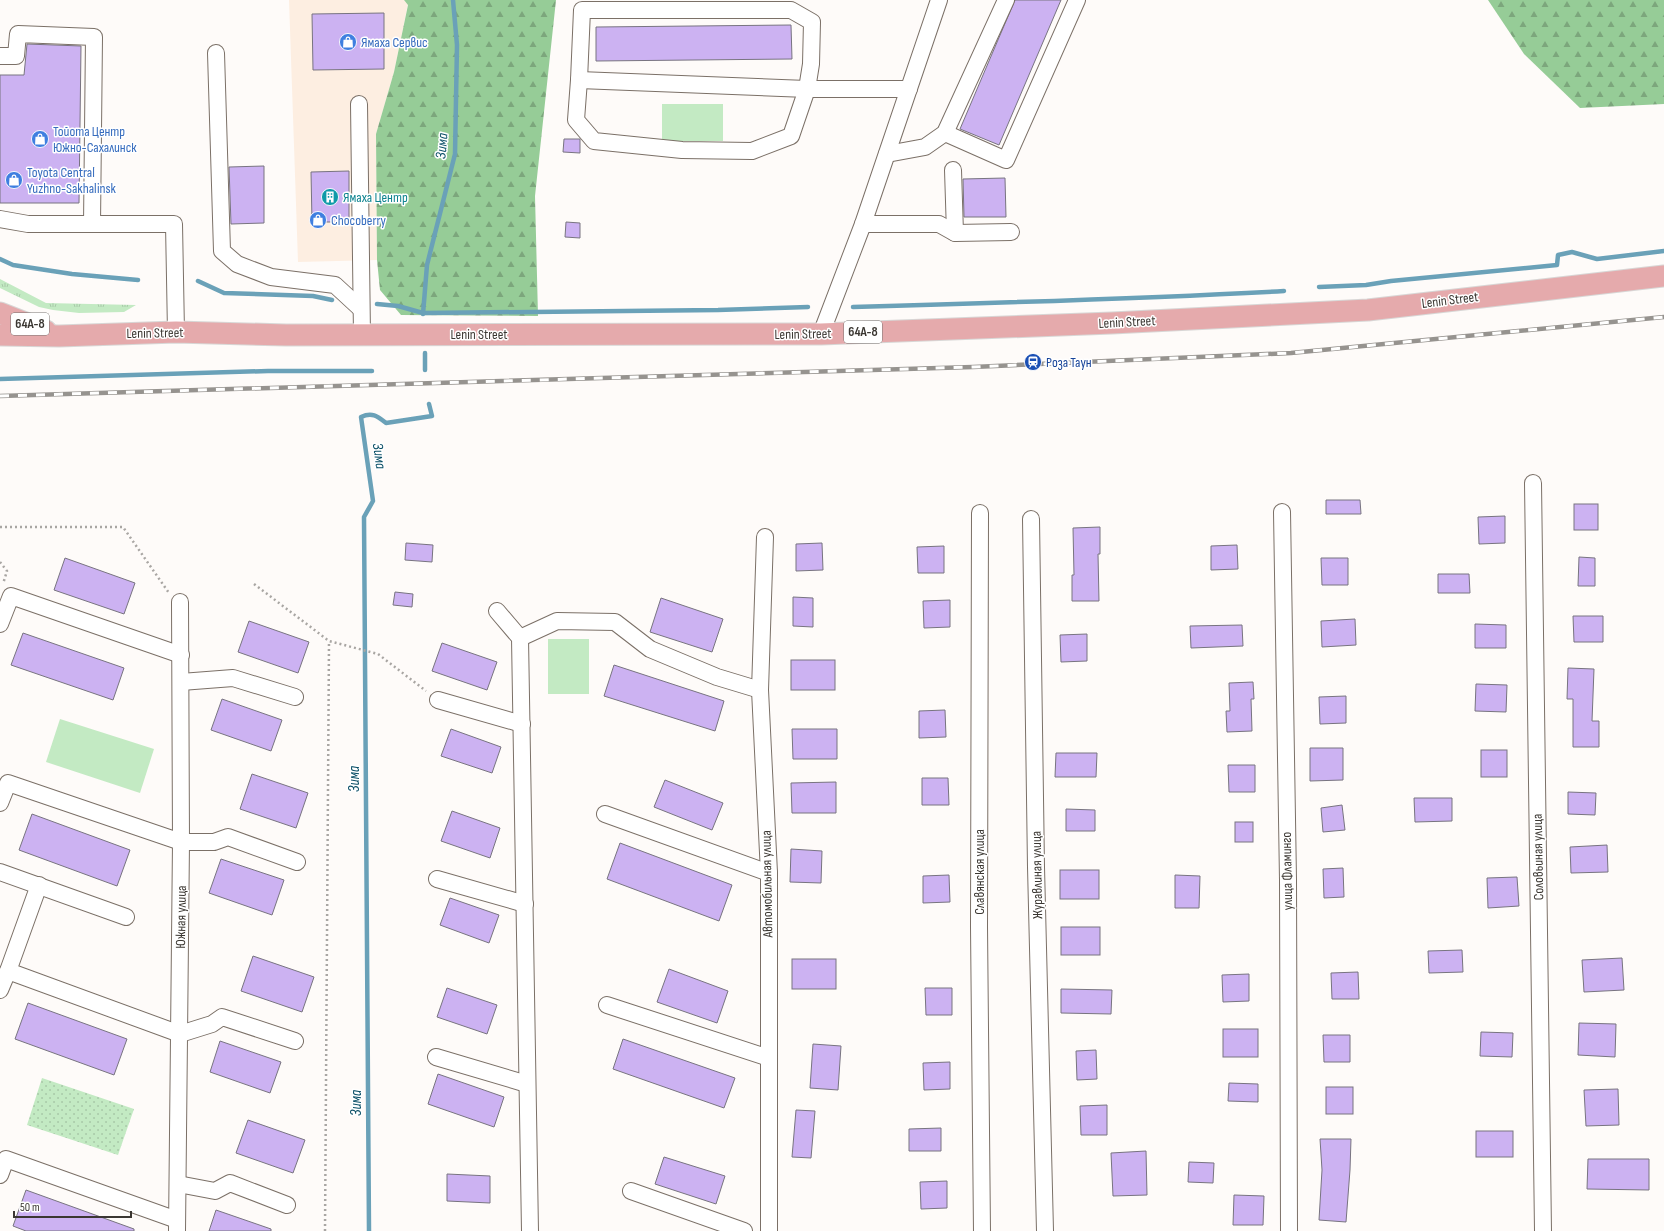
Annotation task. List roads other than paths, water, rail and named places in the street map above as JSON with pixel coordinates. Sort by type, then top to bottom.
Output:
[{"type":"main road","name":"Lenin Street","points":[[0,335],[60,336],[176,332],[362,335],[821,334],[1112,323],[1368,310],[1664,276]]},
{"type":"main road","name":"Lenin Street","points":[[0,313],[60,336]]},
{"type":"street","points":[[821,334],[863,224],[939,0]]},
{"type":"street","points":[[887,154],[925,147],[945,133],[1006,0]]},
{"type":"street","points":[[945,133],[1006,160],[1077,0]]},
{"type":"street","points":[[582,5],[791,10],[812,22],[811,64],[807,89],[791,136],[752,151],[682,150],[594,141],[576,120],[582,5]]},
{"type":"street","points":[[0,56],[16,56],[18,34],[94,37],[92,224]]},
{"type":"street","points":[[216,54],[222,251],[237,264],[271,278],[336,285],[361,309]]},
{"type":"street","points":[[579,80],[807,89],[909,89]]},
{"type":"street","points":[[359,104],[362,335]]},
{"type":"street","points":[[953,170],[955,233]]},
{"type":"street","points":[[0,219],[28,224],[174,224],[176,332]]},
{"type":"street","points":[[863,224],[939,224],[955,233],[1011,232]]},
{"type":"street","name":"Соловьиная улица","points":[[1533,483],[1543,1231]]},
{"type":"street","name":"улица Фламинго","points":[[1282,512],[1288,888],[1289,1231]]},
{"type":"street","name":"Славянская улица","points":[[980,513],[979,928],[982,1231]]},
{"type":"street","name":"Журавлиная улица","points":[[1031,519],[1045,1231]]},
{"type":"street","name":"Автомобильная улица","points":[[765,537],[760,690],[769,873],[769,1231]]},
{"type":"street","points":[[0,624],[11,596],[181,655]]},
{"type":"street","name":"Южная улица","points":[[177,1226],[181,842],[180,602]]},
{"type":"street","points":[[498,611],[520,638],[530,1231]]},
{"type":"street","points":[[520,638],[556,621],[615,622],[650,649],[716,677],[760,690]]},
{"type":"street","points":[[181,682],[233,678],[295,697]]},
{"type":"street","points":[[438,700],[522,724]]},
{"type":"street","points":[[0,803],[8,783],[181,842],[214,842],[228,837],[297,862]]},
{"type":"street","points":[[605,814],[769,873]]},
{"type":"street","points":[[0,872],[126,917]]},
{"type":"street","points":[[437,879],[525,904]]},
{"type":"street","points":[[0,990],[39,886]]},
{"type":"street","points":[[8,971],[180,1034],[212,1024],[222,1017],[295,1041]]},
{"type":"street","points":[[607,1005],[768,1058]]},
{"type":"street","points":[[436,1057],[528,1084]]},
{"type":"street","points":[[0,1175],[6,1159],[177,1226]]},
{"type":"street","points":[[178,1184],[215,1191],[230,1183],[287,1205]]},
{"type":"street","points":[[631,1191],[744,1231]]},
{"type":"waterway","name":"Зима","points":[[423,314],[427,265],[455,154],[457,45],[453,0]]},
{"type":"waterway","points":[[1319,287],[1366,285],[1391,281],[1557,265],[1558,255],[1572,252],[1597,259],[1664,251]]},
{"type":"waterway","points":[[0,259],[13,265],[72,274],[138,280]]},
{"type":"waterway","points":[[198,281],[224,293],[313,296],[332,300]]},
{"type":"waterway","points":[[853,307],[1122,299],[1284,291]]},
{"type":"waterway","points":[[377,304],[398,306],[423,313],[718,310],[808,307]]},
{"type":"waterway","name":"Зима","points":[[425,353],[425,370]]},
{"type":"waterway","points":[[0,379],[268,371],[372,371]]},
{"type":"waterway","name":"Зима","points":[[369,1231],[364,517],[373,501],[361,417],[371,415],[380,418],[386,423],[432,416],[429,404]]},
{"type":"railway","points":[[0,396],[973,367],[1291,353],[1664,317]]},
{"type":"place","name":"Ямаха Сервис","points":[[348,42]]},
{"type":"place","name":"Тойота Центр Южно-Сахалинск","points":[[40,139]]},
{"type":"place","name":"Toyota Central Yuzhno-Sakhalinsk","points":[[14,180]]},
{"type":"place","name":"Ямаха Центр","points":[[330,197]]},
{"type":"place","name":"Chocoberry","points":[[318,220]]},
{"type":"place","name":"Роза Таун","points":[[1033,362]]}]
